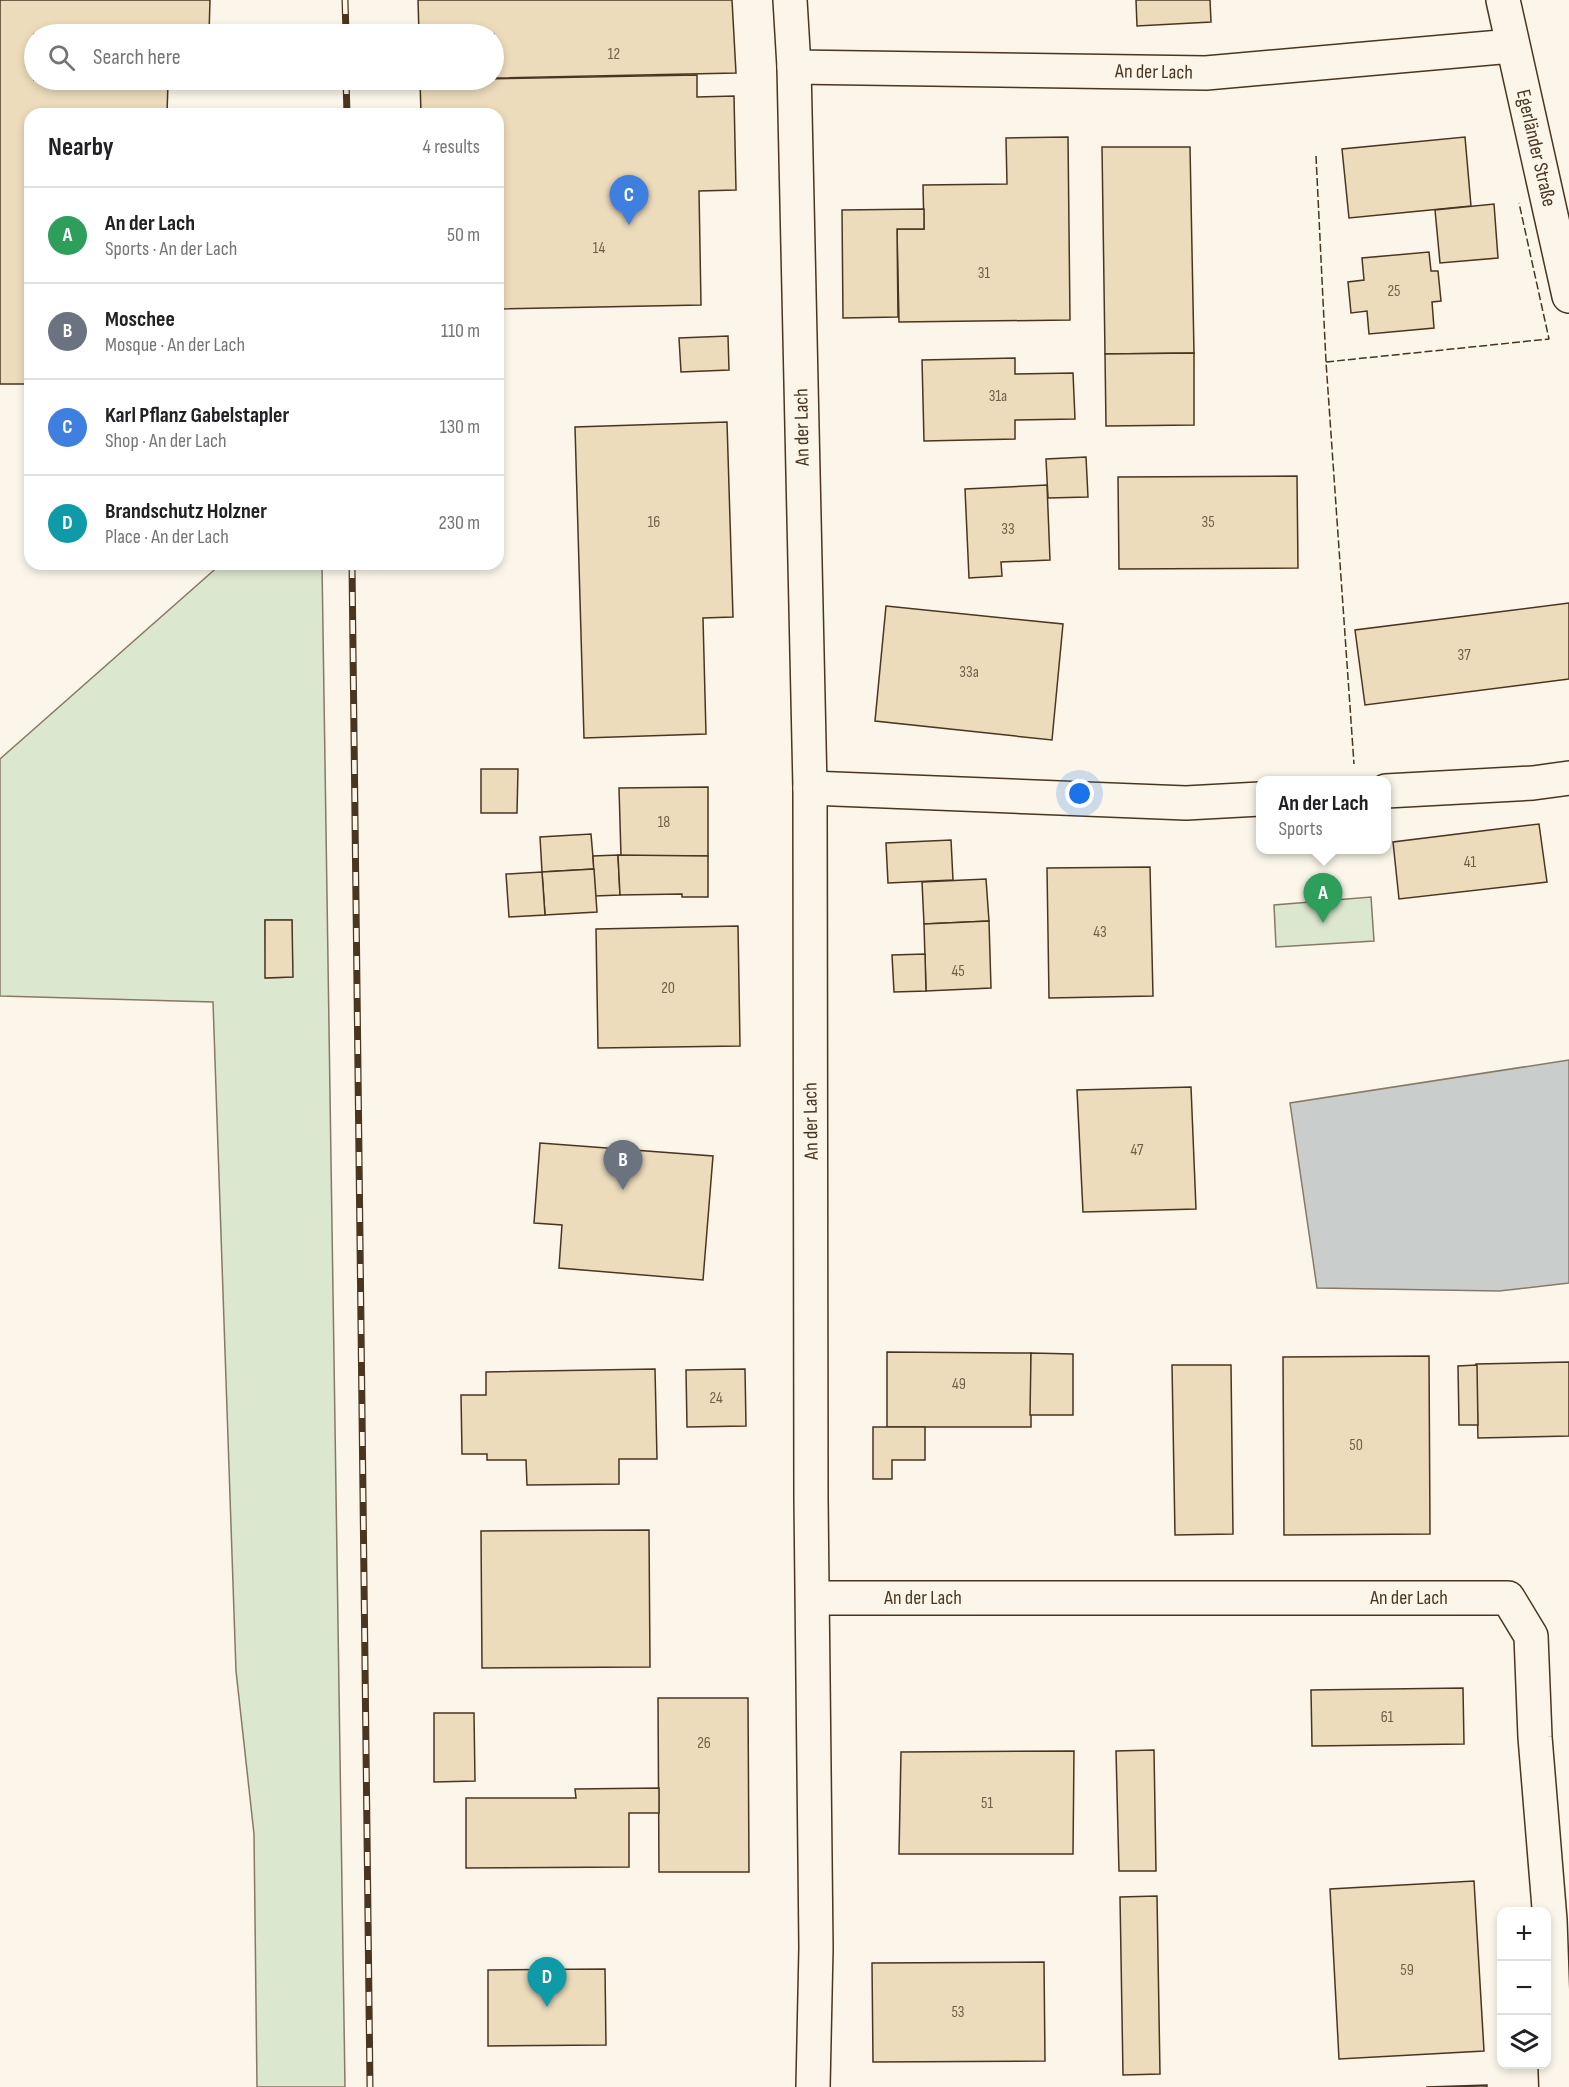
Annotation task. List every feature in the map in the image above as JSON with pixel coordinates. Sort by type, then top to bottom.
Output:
[{"type":"street","name":"An der Lach","points":[[790,0],[794,67],[810,788],[816,1948],[813,2087]]},
{"type":"street","name":"Egerländer Straße","points":[[1503,0],[1569,296]]},
{"type":"street","name":"An der Lach","points":[[794,67],[1206,73],[1512,46]]},
{"type":"street","points":[[1391,791],[1533,783],[1569,778]]},
{"type":"street","points":[[810,788],[1186,803],[1256,799]]},
{"type":"street","name":"An der Lach","points":[[813,1598],[1508,1598],[1531,1636],[1535,1737],[1550,1920],[1556,2087]]},
{"type":"green space","points":[[214,570],[322,570],[345,2087],[257,2087],[254,1834],[236,1671],[213,1002],[0,996],[0,759]],"holes":[[[265,920],[292,920],[292,977],[266,978]]]},
{"type":"green space","points":[[1371,897],[1374,941],[1276,947],[1274,905]]},
{"type":"shaded area","points":[[1569,1060],[1569,1283],[1499,1291],[1317,1288],[1290,1103]]},
{"type":"building","points":[[0,0],[210,0],[209,24],[24,24],[24,90],[168,90],[167,108],[24,108],[24,384],[0,384]]},
{"type":"building","points":[[418,0],[732,0],[736,73],[504,78],[504,24],[419,24]]},
{"type":"building","points":[[1136,0],[1210,0],[1211,22],[1137,26]]},
{"type":"building","points":[[697,75],[697,97],[734,96],[736,190],[699,191],[701,305],[504,309],[504,108],[421,108],[420,90],[504,90],[504,78]]},
{"type":"building","points":[[1068,137],[1070,320],[899,322],[897,229],[924,229],[923,185],[1007,184],[1006,138]]},
{"type":"building","points":[[1465,137],[1471,206],[1349,218],[1342,149]]},
{"type":"building","points":[[1102,147],[1190,147],[1194,353],[1105,354]]},
{"type":"building","points":[[1494,204],[1498,258],[1440,263],[1435,210]]},
{"type":"building","points":[[924,209],[924,229],[897,229],[898,317],[843,318],[842,210]]},
{"type":"building","points":[[1429,252],[1431,271],[1438,271],[1441,301],[1432,302],[1434,328],[1369,334],[1367,311],[1351,313],[1348,282],[1364,280],[1362,258]]},
{"type":"building","points":[[728,336],[729,370],[681,372],[679,338]]},
{"type":"building","points":[[1194,353],[1194,425],[1106,426],[1105,354]]},
{"type":"building","points":[[1015,358],[1015,374],[1073,373],[1075,419],[1015,420],[1015,439],[924,441],[922,360]]},
{"type":"building","points":[[727,422],[733,617],[703,618],[706,734],[584,738],[575,427]]},
{"type":"building","points":[[1086,457],[1088,497],[1048,498],[1046,459]]},
{"type":"building","points":[[1297,476],[1298,568],[1119,569],[1118,477]]},
{"type":"building","points":[[1047,485],[1050,560],[1001,562],[1002,576],[969,578],[965,489]]},
{"type":"building","points":[[1569,603],[1569,679],[1365,705],[1355,630]]},
{"type":"building","points":[[886,606],[1063,624],[1052,740],[875,721]]},
{"type":"building","points":[[481,769],[518,769],[517,813],[481,813]]},
{"type":"building","points":[[708,787],[708,856],[621,856],[619,788]]},
{"type":"building","points":[[1539,824],[1547,882],[1399,899],[1393,842]]},
{"type":"building","points":[[591,834],[594,869],[542,872],[540,837]]},
{"type":"building","points":[[951,840],[953,880],[888,883],[886,843]]},
{"type":"building","points":[[618,855],[620,895],[595,896],[593,856]]},
{"type":"building","points":[[618,855],[708,856],[708,897],[682,897],[682,894],[620,895]]},
{"type":"building","points":[[1150,867],[1153,996],[1049,998],[1047,868]]},
{"type":"building","points":[[594,869],[597,912],[545,915],[542,872]]},
{"type":"building","points":[[542,872],[545,915],[509,917],[506,874]]},
{"type":"building","points":[[986,879],[989,921],[924,924],[922,882]]},
{"type":"building","points":[[265,920],[292,920],[293,977],[265,978]]},
{"type":"building","points":[[989,921],[991,988],[926,991],[924,924]]},
{"type":"building","points":[[738,926],[740,1046],[598,1048],[596,929]]},
{"type":"building","points":[[925,954],[926,991],[894,992],[892,955]]},
{"type":"building","points":[[1191,1087],[1196,1209],[1083,1212],[1077,1090]]},
{"type":"building","points":[[540,1143],[713,1156],[703,1280],[559,1268],[562,1225],[534,1223]]},
{"type":"building","points":[[887,1352],[1031,1353],[1031,1427],[887,1427]]},
{"type":"building","points":[[1031,1353],[1073,1354],[1073,1415],[1030,1415]]},
{"type":"building","points":[[1429,1356],[1430,1534],[1284,1535],[1283,1357]]},
{"type":"building","points":[[1569,1362],[1569,1436],[1478,1438],[1476,1364]]},
{"type":"building","points":[[1172,1365],[1231,1365],[1233,1534],[1175,1535]]},
{"type":"building","points":[[1477,1365],[1478,1425],[1459,1425],[1458,1366]]},
{"type":"building","points":[[655,1369],[657,1459],[619,1459],[619,1484],[527,1485],[526,1460],[487,1460],[487,1454],[462,1454],[461,1395],[486,1395],[486,1372]]},
{"type":"building","points":[[745,1369],[746,1426],[687,1427],[686,1370]]},
{"type":"building","points":[[873,1427],[925,1427],[925,1460],[892,1460],[892,1479],[873,1479]]},
{"type":"building","points":[[649,1530],[650,1667],[482,1668],[481,1531]]},
{"type":"building","points":[[1463,1688],[1464,1744],[1312,1746],[1311,1690]]},
{"type":"building","points":[[658,1698],[748,1698],[749,1872],[659,1872]]},
{"type":"building","points":[[434,1713],[474,1713],[475,1781],[434,1782]]},
{"type":"building","points":[[1154,1750],[1156,1871],[1119,1871],[1116,1751]]},
{"type":"building","points":[[1074,1751],[1073,1854],[899,1854],[901,1752]]},
{"type":"building","points":[[659,1788],[659,1813],[629,1813],[629,1867],[466,1868],[466,1798],[576,1798],[575,1789]]},
{"type":"building","points":[[1474,1881],[1484,2051],[1339,2059],[1330,1889]]},
{"type":"building","points":[[1157,1896],[1160,2074],[1123,2075],[1120,1897]]},
{"type":"building","points":[[1044,1962],[1045,2061],[873,2062],[872,1963]]},
{"type":"building","points":[[605,1969],[606,2045],[488,2046],[488,1970]]},
{"type":"building","points":[[1487,2085],[1487,2087],[1426,2087]]},
{"type":"railway","points":[[345,0],[346,24]]},
{"type":"railway","points":[[346,90],[347,108]]},
{"type":"railway","points":[[352,570],[370,2087]]},
{"type":"fence","points":[[1316,156],[1326,362],[1354,764]]},
{"type":"fence","points":[[1326,362],[1549,339],[1519,203]]},
{"type":"place","name":"Karl Pflanz Gabelstapler","points":[[629,225]]},
{"type":"place","name":"An der Lach","points":[[1323,923]]},
{"type":"place","name":"Moschee","points":[[623,1190]]},
{"type":"place","name":"Brandschutz Holzner","points":[[547,2007]]}]
